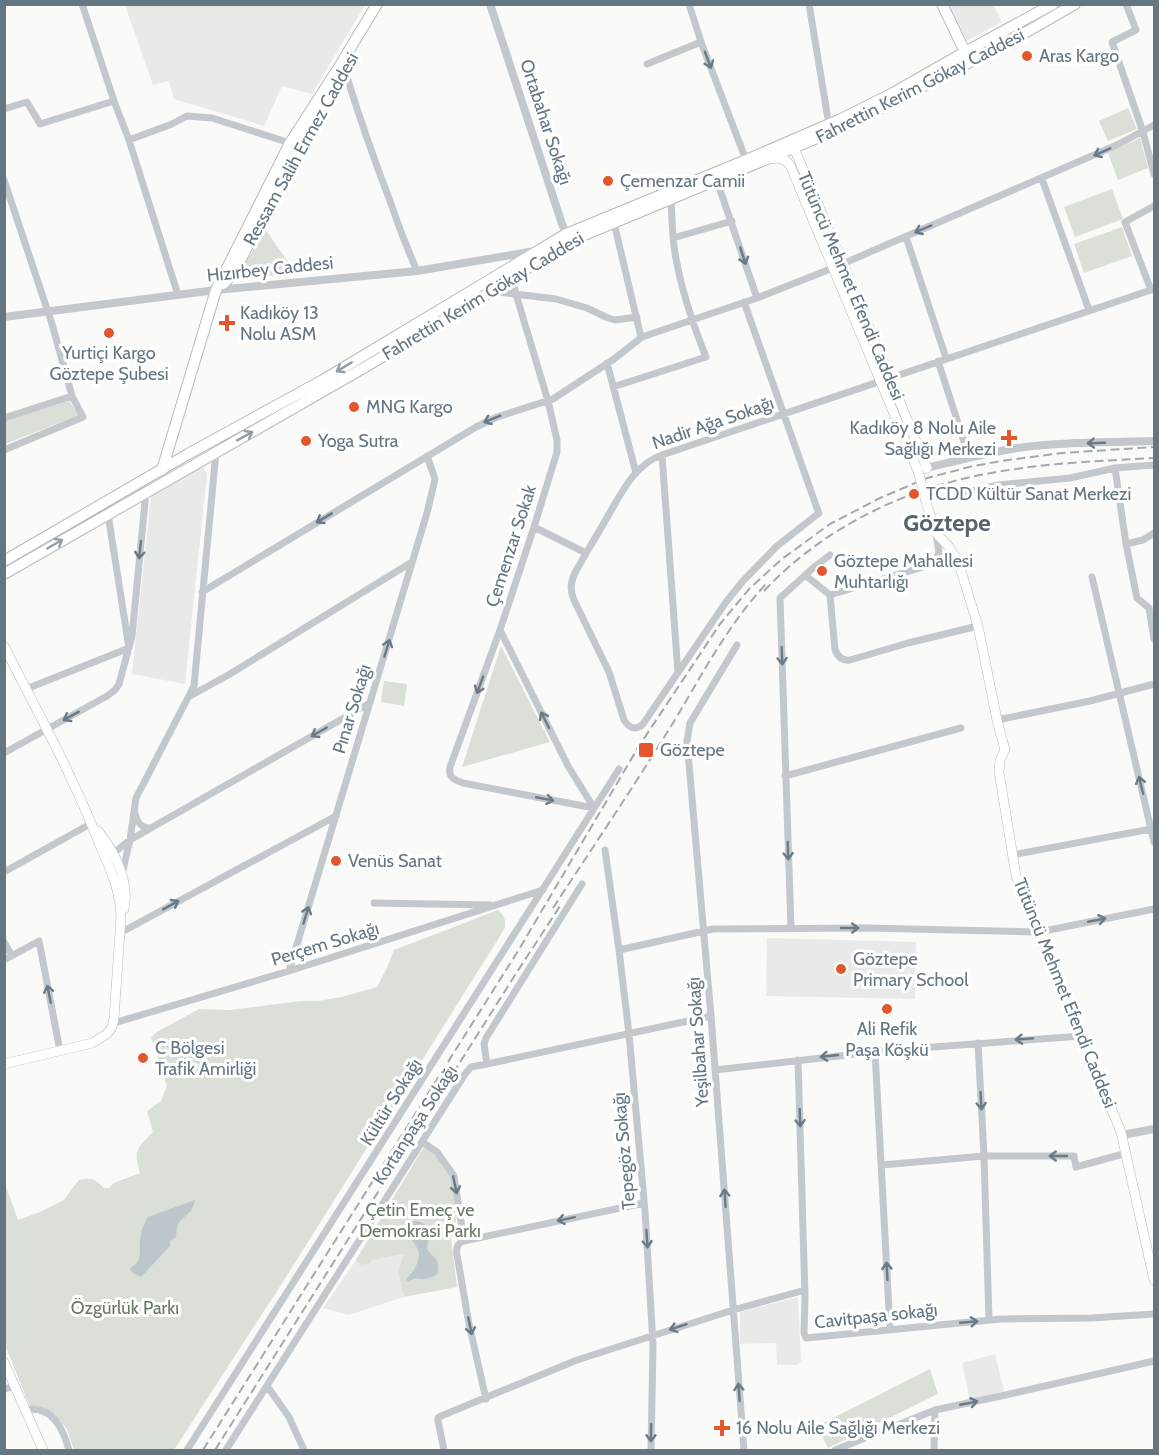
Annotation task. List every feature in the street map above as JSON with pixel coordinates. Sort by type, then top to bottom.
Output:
[{"type":"main road","name":"Ressam Salih Ermez Caddesi","points":[[216,290],[233,274],[376,4]]},
{"type":"main road","name":"Ressam Salih Ermez Caddesi","points":[[162,470],[216,290],[290,142],[342,68],[382,4]]},
{"type":"main road","points":[[942,4],[966,55],[965,59],[951,71]]},
{"type":"main road","name":"Fahrettin Kerim Gökay Caddesi","points":[[4,561],[311,387],[566,234],[829,125],[893,93],[1053,4]]},
{"type":"main road","name":"Fahrettin Kerim Gökay Caddesi","points":[[4,574],[340,382],[484,296],[556,249],[860,120],[1016,38],[1075,4]]},
{"type":"main road","name":"Tütüncü Mehmet Efendi Caddesi","points":[[783,145],[790,145],[794,148],[843,264],[885,379],[922,469],[926,502],[936,532],[958,561],[978,626],[1005,750],[1000,760],[999,772],[1016,876],[1122,1135],[1155,1280]]},
{"type":"main road","name":"Tütüncü Mehmet Efendi Caddesi","points":[[770,159],[779,158],[789,164],[833,268],[885,379]]},
{"type":"main road","points":[[173,429],[171,448],[177,461],[194,465]]},
{"type":"main road","points":[[4,646],[92,823],[109,865],[119,898],[121,917],[114,1023],[107,1034],[97,1041],[4,1064]]},
{"type":"main road","points":[[92,823],[101,834],[122,875],[126,898],[121,917]]},
{"type":"main road","points":[[4,1362],[41,1450]]},
{"type":"street","points":[[82,4],[129,140],[178,295]]},
{"type":"street","name":"Ortabahar Sokağı","points":[[490,4],[566,234]]},
{"type":"street","points":[[689,4],[746,160]]},
{"type":"street","points":[[808,4],[829,125]]},
{"type":"street","points":[[1126,4],[1136,30],[1112,42],[1155,174]]},
{"type":"street","points":[[646,64],[701,42]]},
{"type":"street","points":[[342,68],[382,183],[417,271]]},
{"type":"street","points":[[4,109],[27,102],[40,124],[114,101]]},
{"type":"street","points":[[129,140],[187,116],[212,118],[290,142]]},
{"type":"street","points":[[202,592],[490,419],[548,401],[607,363],[641,337],[757,298],[843,264],[1121,143],[1155,125]]},
{"type":"street","points":[[1042,178],[1089,310]]},
{"type":"street","points":[[4,180],[48,312],[72,396],[83,417],[4,450]]},
{"type":"street","points":[[717,181],[757,298]]},
{"type":"street","points":[[613,387],[706,357],[692,319],[676,256],[671,200]]},
{"type":"street","points":[[1153,289],[1125,222],[1155,206]]},
{"type":"street","points":[[673,238],[732,221]]},
{"type":"street","points":[[614,223],[641,337]]},
{"type":"street","points":[[566,234],[570,238],[580,237]]},
{"type":"street","points":[[906,237],[969,457]]},
{"type":"street","name":"Hızırbey Caddesi","points":[[4,317],[216,290],[417,271],[539,251]]},
{"type":"street","name":"Çemenzar Sokak","points":[[513,277],[516,295],[548,401],[557,440],[557,452],[500,630],[568,766],[594,808]]},
{"type":"street","name":"Nadir Ağa Sokağı","points":[[678,673],[640,727],[633,728],[627,724],[609,672],[570,588],[572,577],[619,498],[636,473],[649,461],[942,359],[1153,289]]},
{"type":"street","points":[[484,296],[497,292],[556,299],[587,308],[615,320],[637,317]]},
{"type":"street","points":[[678,673],[743,580],[777,546],[819,513],[744,302]]},
{"type":"street","points":[[607,363],[636,473]]},
{"type":"street","points":[[4,418],[72,396]]},
{"type":"street","points":[[922,469],[969,457],[1033,446],[1155,441]]},
{"type":"street","points":[[122,875],[136,798],[190,696],[194,683],[216,452]]},
{"type":"street","points":[[662,455],[678,673]]},
{"type":"street","name":"Pınar Sokağı","points":[[290,971],[435,482],[427,456]]},
{"type":"street","points":[[959,494],[999,485],[1070,477],[1115,468],[1155,465]]},
{"type":"street","points":[[1115,468],[1126,544],[1137,598],[1149,608],[1155,639]]},
{"type":"street","points":[[4,753],[115,690],[122,677],[132,636],[146,492]]},
{"type":"street","points":[[108,514],[129,648]]},
{"type":"street","points":[[534,527],[586,553]]},
{"type":"street","points":[[830,595],[933,564],[939,554],[936,532]]},
{"type":"street","points":[[1126,544],[1143,540],[1155,533]]},
{"type":"street","points":[[791,928],[780,598],[830,555]]},
{"type":"street","points":[[190,696],[230,674],[412,562]]},
{"type":"street","points":[[805,575],[830,595],[835,650],[839,657],[845,660],[978,626]]},
{"type":"street","points":[[1092,577],[1155,842]]},
{"type":"street","points":[[500,630],[450,767],[451,776],[463,783],[594,808]]},
{"type":"street","name":"Yeşilbahar Sokağı","points":[[737,645],[690,723],[687,749],[711,1016],[744,1450]]},
{"type":"street","points":[[26,689],[129,648]]},
{"type":"street","points":[[997,720],[1090,701],[1155,684]]},
{"type":"street","points":[[109,865],[112,854],[130,840],[370,703]]},
{"type":"street","points":[[785,776],[961,728]]},
{"type":"street","name":"Kültür Sokağı","points":[[187,1450],[619,769]]},
{"type":"street","points":[[134,807],[139,823],[144,828],[151,828]]},
{"type":"street","points":[[120,933],[336,816]]},
{"type":"street","points":[[4,872],[92,823]]},
{"type":"street","points":[[1012,855],[1151,829]]},
{"type":"street","name":"Tepegöz Sokağı","points":[[605,850],[629,1034],[644,1203],[653,1335],[651,1450]]},
{"type":"street","name":"Kortanpaşa Sokağı","points":[[226,1450],[468,1070],[487,1064],[484,1044],[486,1038],[582,884]]},
{"type":"street","name":"Perçem Sokağı","points":[[114,1023],[290,971],[543,890]]},
{"type":"street","points":[[374,903],[500,905]]},
{"type":"street","points":[[619,950],[720,928],[902,928],[1039,932],[1155,909]]},
{"type":"street","points":[[4,942],[12,956]]},
{"type":"street","points":[[4,960],[39,942],[60,1051]]},
{"type":"street","points":[[487,1064],[711,1016]]},
{"type":"street","points":[[715,1070],[978,1042],[1082,1036]]},
{"type":"street","points":[[978,1042],[989,1320]]},
{"type":"street","points":[[875,1052],[890,1329]]},
{"type":"street","name":"Cavitpaşa sokağı","points":[[798,1060],[805,1290],[804,1334],[807,1338],[989,1320],[1096,1318],[1155,1314]]},
{"type":"street","points":[[1122,1135],[1155,1129]]},
{"type":"street","points":[[422,1142],[438,1152],[454,1176],[464,1240]]},
{"type":"street","points":[[882,1166],[984,1156],[1074,1156],[1076,1167],[1127,1154]]},
{"type":"street","points":[[486,1399],[469,1324],[457,1246],[464,1240],[644,1203]]},
{"type":"street","points":[[444,1450],[438,1421],[438,1418],[442,1416],[567,1364],[733,1310],[805,1290]]},
{"type":"street","points":[[835,1450],[935,1410],[1155,1361]]},
{"type":"street","points":[[4,1389],[15,1386]]},
{"type":"street","points":[[267,1386],[291,1420],[304,1450]]},
{"type":"street","points":[[25,1410],[37,1410],[52,1417],[59,1424],[69,1450]]},
{"type":"street","points":[[934,1450],[935,1410]]},
{"type":"shaded area","points":[[125,4],[365,5],[312,94],[282,86],[264,126],[174,99],[169,81],[153,85]]},
{"type":"shaded area","points":[[947,5],[993,5],[1002,22],[966,41]]},
{"type":"shaded area","points":[[199,466],[203,466],[207,474],[185,684],[132,674],[151,495]]},
{"type":"shaded area","name":"Göztepe Primary School","points":[[767,938],[916,942],[915,999],[766,996]]},
{"type":"shaded area","points":[[195,1200],[191,1211],[177,1226],[176,1237],[170,1241],[170,1246],[141,1277],[131,1272],[130,1268],[139,1260],[141,1235],[148,1217]]},
{"type":"shaded area","points":[[413,1221],[426,1226],[428,1230],[427,1249],[436,1260],[438,1269],[437,1274],[432,1277],[415,1278],[408,1282],[406,1279],[415,1269],[419,1256],[416,1246],[405,1231],[408,1224]]},
{"type":"shaded area","points":[[405,1254],[398,1273],[404,1297],[349,1315],[323,1308],[356,1260],[362,1265],[371,1260]]},
{"type":"shaded area","points":[[798,1297],[801,1361],[796,1365],[777,1365],[776,1343],[740,1344],[740,1312]]},
{"type":"shaded area","points":[[995,1354],[1004,1391],[970,1401],[962,1363]]},
{"type":"green space","points":[[1128,108],[1137,129],[1108,141],[1099,121]]},
{"type":"green space","points":[[1140,138],[1148,168],[1118,180],[1108,153]]},
{"type":"green space","points":[[1112,189],[1123,219],[1075,237],[1064,207]]},
{"type":"green space","points":[[1122,227],[1132,256],[1084,273],[1074,244]]},
{"type":"green space","points":[[265,229],[297,273],[246,278],[240,273]]},
{"type":"green space","points":[[69,401],[79,415],[5,444],[5,420]]},
{"type":"green space","points":[[501,646],[550,742],[462,767]]},
{"type":"green space","points":[[384,681],[407,684],[404,706],[381,702]]},
{"type":"green space","name":"Özgürlük Parkı","points":[[498,910],[504,918],[505,928],[286,1277],[174,1450],[74,1450],[67,1429],[54,1414],[30,1407],[5,1345],[4,1181],[18,1220],[64,1200],[79,1180],[93,1180],[104,1188],[109,1188],[114,1183],[140,1173],[138,1150],[153,1132],[147,1111],[161,1101],[167,1086],[151,1037],[157,1032],[199,1009],[229,1010],[318,1001],[377,987],[394,950]]},
{"type":"green space","name":"Çetin Emeç ve Demokrasi Parkı","points":[[423,1148],[433,1149],[453,1179],[457,1235],[451,1238],[457,1287],[404,1297],[398,1273],[404,1254],[372,1260],[370,1263],[361,1265],[356,1260]]},
{"type":"green space","points":[[930,1369],[938,1394],[828,1448],[817,1426]]},
{"type":"railway","points":[[203,1450],[518,951],[639,746],[720,624],[750,588],[782,559],[830,524],[880,498],[927,478],[1008,460],[1062,453],[1154,447]]},
{"type":"railway","points":[[764,591],[811,549],[838,531],[895,501],[924,490],[986,474],[1028,467],[1154,458]]},
{"type":"railway","points":[[553,908],[658,747],[728,633],[767,583]]},
{"type":"railway","points":[[215,1450],[562,903]]},
{"type":"place","name":"Aras Kargo","points":[[1027,56]]},
{"type":"place","name":"Çemenzar Camii","points":[[608,181]]},
{"type":"place","name":"Kadıköy 13 Nolu ASM","points":[[227,323]]},
{"type":"place","name":"Yurtiçi Kargo Göztepe Şubesi","points":[[109,333]]},
{"type":"place","name":"MNG Kargo","points":[[354,407]]},
{"type":"place","name":"Kadıköy 8 Nolu Aile Sağlığı Merkezi","points":[[1009,438]]},
{"type":"place","name":"Yoga Sutra","points":[[306,441]]},
{"type":"place","name":"TCDD Kültür Sanat Merkezi","points":[[914,494]]},
{"type":"place","name":"Göztepe Mahallesi Muhtarlığı","points":[[822,571]]},
{"type":"place","name":"Göztepe","points":[[646,750]]},
{"type":"place","name":"Venüs Sanat","points":[[336,861]]},
{"type":"place","name":"Göztepe Primary School","points":[[841,969]]},
{"type":"place","name":"Ali Refik Paşa Köşkü","points":[[887,1009]]},
{"type":"place","name":"C Bölgesi Trafik Amirliği","points":[[143,1058]]},
{"type":"place","name":"16 Nolu Aile Sağlığı Merkezi","points":[[722,1428]]},
{"type":"district","name":"Göztepe","points":[[947,523]]}]
